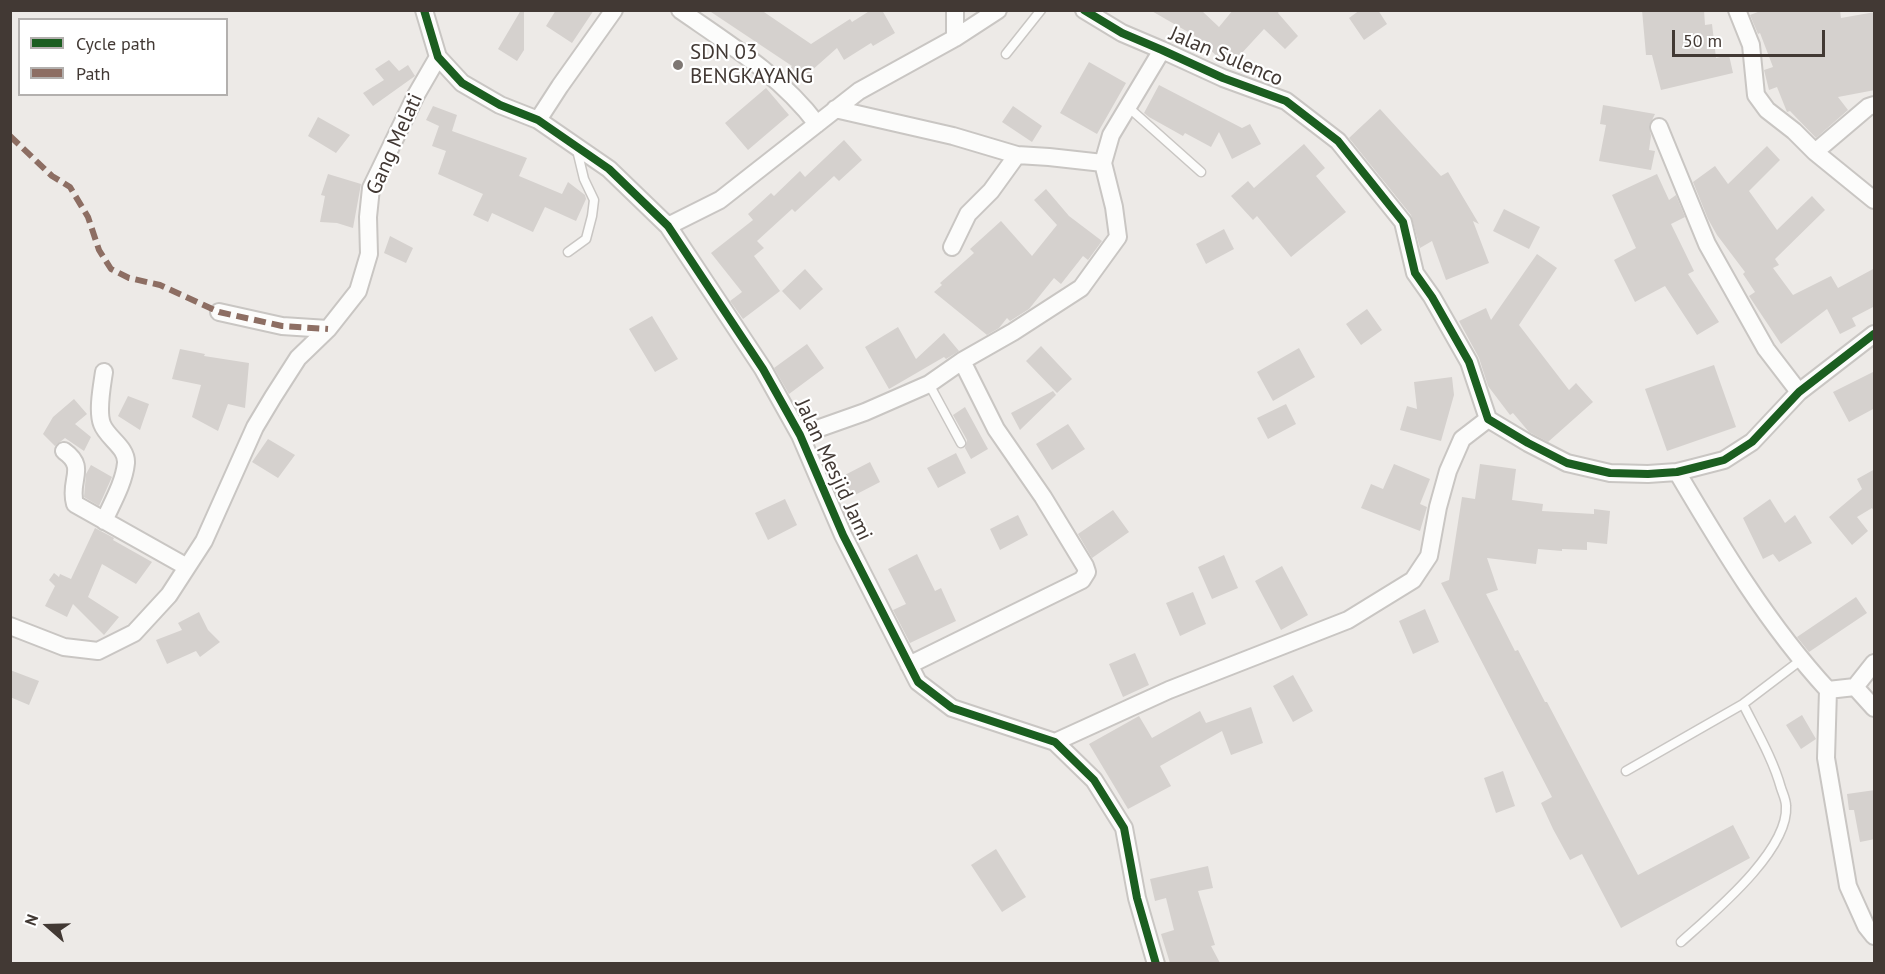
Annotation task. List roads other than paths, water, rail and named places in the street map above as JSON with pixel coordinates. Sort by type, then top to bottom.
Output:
[{"type":"street","name":"Jalan Mesjid Jami","points":[[424,10],[438,57],[462,83],[500,105],[538,120],[576,146],[609,169],[668,226],[763,369],[800,435],[843,535],[918,682],[952,708],[1055,742],[1094,780],[1124,828],[1137,898],[1156,963]]},
{"type":"street","points":[[538,120],[614,10]]},
{"type":"street","points":[[680,10],[752,60],[801,103],[817,124]]},
{"type":"street","points":[[955,10],[955,38]]},
{"type":"street","points":[[668,226],[720,200],[859,91],[955,38],[998,10]]},
{"type":"street","name":"Jalan Sulenco","points":[[1084,10],[1122,33],[1223,78],[1286,101],[1338,141],[1403,222],[1414,273],[1432,297],[1469,362],[1488,419]]},
{"type":"street","points":[[1737,10],[1751,45],[1756,95],[1767,110],[1875,200]]},
{"type":"street","points":[[800,435],[865,412],[929,384],[962,361],[1013,332],[1081,288],[1119,237],[1103,163],[1111,135],[1162,50]]},
{"type":"street","name":"Gang Melati","points":[[10,626],[64,647],[98,651],[134,633],[169,596],[204,541],[261,417],[298,358],[328,329],[358,291],[369,254],[368,217],[371,188],[416,94],[438,57]]},
{"type":"street","points":[[1815,152],[1868,107],[1875,105]]},
{"type":"street","points":[[835,110],[953,136],[1017,156],[1103,163]]},
{"type":"street","points":[[1659,127],[1707,244],[1766,349],[1799,392]]},
{"type":"street","points":[[952,247],[968,214],[991,191],[1017,156]]},
{"type":"street","points":[[219,312],[282,326],[328,329]]},
{"type":"street","points":[[1055,742],[1169,690],[1348,620],[1413,580],[1430,556],[1438,507],[1448,471],[1462,439],[1488,419],[1567,463],[1610,472],[1677,472],[1724,460],[1752,442],[1799,392],[1875,334]]},
{"type":"street","points":[[909,665],[1082,580],[1087,572],[1043,497],[996,429],[962,361]]},
{"type":"street","points":[[104,372],[100,399],[101,423],[122,449],[126,461],[120,485],[104,521]]},
{"type":"street","points":[[64,451],[72,457],[78,470],[71,492],[75,504],[187,567]]},
{"type":"street","points":[[1677,472],[1724,551],[1801,660],[1828,690],[1826,758],[1848,886],[1866,926],[1875,936]]},
{"type":"street","points":[[1828,690],[1855,687],[1875,663]]},
{"type":"street","points":[[1855,687],[1875,708]]},
{"type":"lane","points":[[1006,54],[1041,10]]},
{"type":"lane","points":[[1128,107],[1201,172]]},
{"type":"lane","points":[[568,252],[586,239],[594,200],[584,178],[576,146]]},
{"type":"lane","points":[[929,384],[961,443]]},
{"type":"lane","points":[[1626,771],[1743,704],[1801,660]]},
{"type":"lane","points":[[1682,942],[1720,908],[1768,857],[1785,819],[1786,806],[1777,773],[1743,704]]},
{"type":"place","name":"SDN 03 BENGKAYANG","points":[[678,65]]}]
